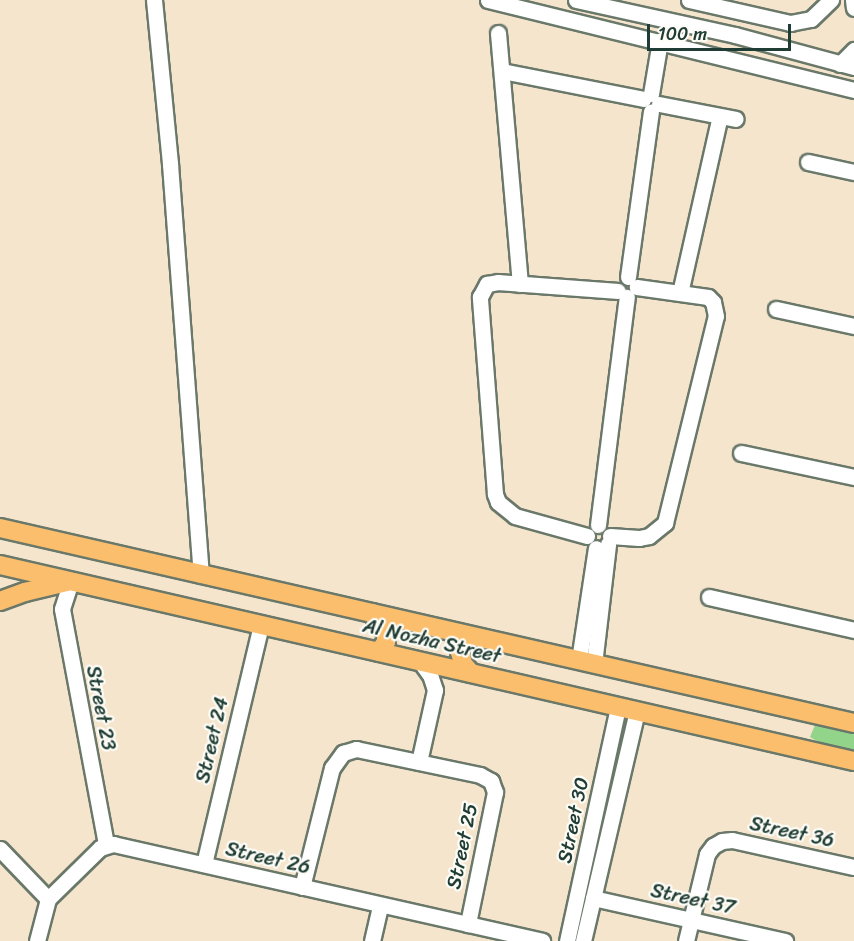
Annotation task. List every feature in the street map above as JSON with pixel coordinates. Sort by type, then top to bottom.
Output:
[{"type":"main road","name":"Al Nozha Street","points":[[0,528],[854,723]]},
{"type":"main road","name":"Al Nozha Street","points":[[0,565],[854,761]]},
{"type":"main road","points":[[0,601],[25,592],[71,581]]},
{"type":"main road","points":[[372,614],[386,632],[386,642],[379,652]]},
{"type":"main road","points":[[465,672],[460,652],[465,640],[470,636]]},
{"type":"street","points":[[154,0],[170,164],[201,575]]},
{"type":"street","points":[[488,0],[854,90]]},
{"type":"street","points":[[576,0],[735,35],[847,66],[854,50]]},
{"type":"street","points":[[689,0],[790,23],[811,19],[831,0]]},
{"type":"street","points":[[854,0],[854,8]]},
{"type":"street","points":[[698,52],[706,41],[703,28]]},
{"type":"street","points":[[498,33],[520,284]]},
{"type":"street","points":[[729,61],[727,45],[735,35]]},
{"type":"street","points":[[586,662],[600,541],[606,528],[598,525],[660,41]]},
{"type":"street","points":[[502,71],[736,119]]},
{"type":"street","points":[[680,293],[720,116]]},
{"type":"street","points":[[808,162],[854,172]]},
{"type":"street","points":[[498,282],[520,284],[628,288],[708,297],[713,302],[716,316],[669,513],[658,531],[649,536],[600,541],[515,516],[501,506],[495,494],[480,297],[487,284],[498,282]]},
{"type":"street","points":[[776,309],[854,326]]},
{"type":"street","points":[[741,453],[854,477]]},
{"type":"street","name":"Street 23","points":[[71,581],[62,609],[106,844]]},
{"type":"street","points":[[709,597],[854,630]]},
{"type":"street","name":"Street 24","points":[[204,864],[261,625]]},
{"type":"street","points":[[419,762],[435,690],[432,680],[420,661]]},
{"type":"street","points":[[435,690],[446,678],[465,672]]},
{"type":"street","name":"Street 30","points":[[567,941],[618,707]]},
{"type":"street","name":"Street 30","points":[[583,941],[637,711]]},
{"type":"street","points":[[612,738],[630,742]]},
{"type":"street","name":"Street 25","points":[[302,887],[330,776],[338,757],[356,749],[419,762],[486,777],[495,788],[468,924]]},
{"type":"street","name":"Street 36","points":[[686,941],[707,854],[722,841],[732,840],[854,867]]},
{"type":"street","points":[[37,941],[48,899],[106,844]]},
{"type":"street","name":"Street 26","points":[[106,844],[139,848],[542,941]]},
{"type":"street","points":[[0,849],[48,899]]},
{"type":"street","name":"Street 37","points":[[593,898],[785,941]]},
{"type":"street","points":[[372,941],[380,904]]},
{"type":"green space","points":[[825,723],[854,730],[854,751],[820,743],[810,737],[815,725]]}]
